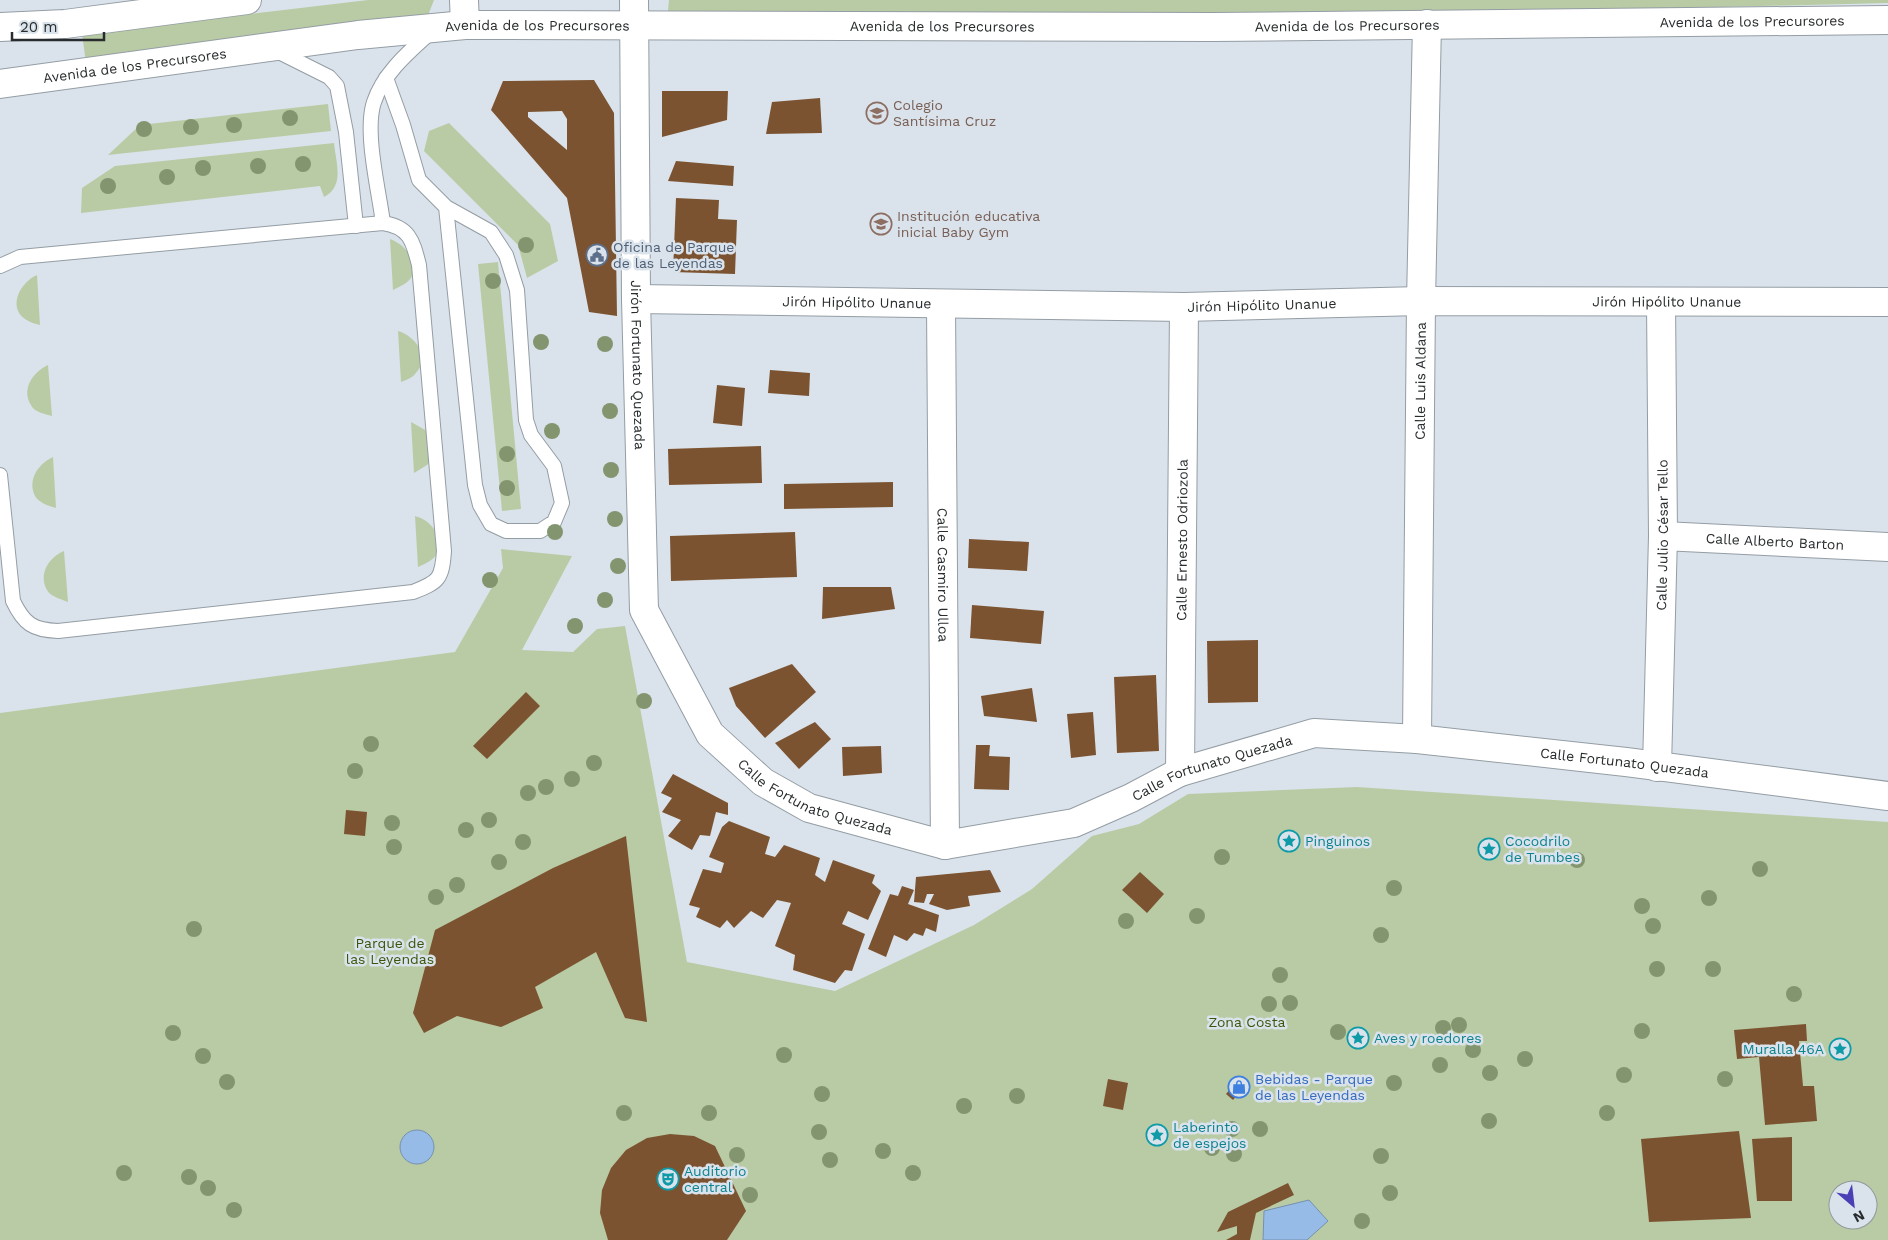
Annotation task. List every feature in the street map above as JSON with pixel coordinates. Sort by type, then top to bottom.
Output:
[{"type":"street","points":[[0,27],[65,24],[247,0]]},
{"type":"street","name":"Avenida de los Precursores","points":[[0,84],[358,35],[436,27],[464,12],[634,12],[1203,27],[1888,20]]},
{"type":"street","name":"Jirón Fortunato Quezada","points":[[634,12],[636,299],[644,610]]},
{"type":"street","name":"Calle Luis Aldana","points":[[1418,739],[1421,301],[1427,24]]},
{"type":"street","name":"Jirón Hipólito Unanue","points":[[636,299],[1184,307],[1421,301],[1888,302]]},
{"type":"street","name":"Calle Julio César Tello","points":[[1657,767],[1663,536],[1661,302]]},
{"type":"street","name":"Calle Casmiro Ulloa","points":[[941,304],[945,845]]},
{"type":"street","name":"Calle Ernesto Odriozola","points":[[1180,772],[1184,307]]},
{"type":"street","name":"Calle Alberto Barton","points":[[1663,536],[1888,547]]},
{"type":"street","name":"Calle Fortunato Quezada","points":[[644,610],[710,734],[762,782],[809,808],[945,845],[1074,823],[1131,798],[1180,772],[1314,733],[1418,739],[1888,796]]},
{"type":"lane","points":[[383,224],[370,129],[374,102],[386,78],[398,63],[436,27]]},
{"type":"lane","points":[[270,47],[322,73],[337,86],[346,132],[356,226]]},
{"type":"lane","points":[[386,78],[419,180],[446,207],[490,232],[506,255],[517,290],[526,420],[531,435],[554,466],[562,503],[554,522],[540,531],[506,531],[491,524],[480,505],[474,484],[446,207]]},
{"type":"lane","points":[[0,266],[20,257],[356,226],[383,224],[396,226],[407,233],[415,248],[419,265],[444,551],[442,572],[432,586],[413,592],[58,631],[41,630],[21,617],[13,601],[0,475]]},
{"type":"green space","points":[[368,0],[434,0],[427,18],[87,70],[82,34]]},
{"type":"green space","points":[[669,0],[1888,0],[1888,3],[1432,14],[667,21]]},
{"type":"green space","points":[[328,104],[331,131],[108,155],[140,125]]},
{"type":"green space","points":[[449,123],[550,224],[558,261],[527,278],[518,245],[424,151],[429,131]]},
{"type":"green space","points":[[334,143],[338,173],[337,180],[335,187],[324,197],[320,186],[81,213],[82,188],[115,166]]},
{"type":"green space","points":[[390,239],[405,248],[413,264],[412,276],[409,281],[393,290]]},
{"type":"green space","points":[[498,262],[521,509],[502,511],[478,264]]},
{"type":"green space","points":[[37,275],[40,325],[25,319],[17,308],[18,295],[21,289],[31,278]]},
{"type":"green space","points":[[398,331],[410,337],[422,354],[420,367],[415,374],[401,382]]},
{"type":"green space","points":[[48,365],[52,416],[35,409],[28,399],[27,393],[33,377]]},
{"type":"green space","points":[[411,422],[427,431],[433,458],[427,465],[414,473]]},
{"type":"green space","points":[[53,457],[56,508],[39,501],[35,496],[32,484],[35,473]]},
{"type":"green space","points":[[415,516],[431,525],[438,541],[437,553],[434,558],[418,567]]},
{"type":"green space","name":"Parque de las Leyendas","points":[[501,549],[572,556],[522,650],[573,652],[597,629],[625,626],[687,962],[835,991],[974,925],[1032,889],[1092,836],[1139,824],[1188,794],[1357,787],[1888,822],[1888,1240],[0,1240],[0,713],[455,652],[503,568]]},
{"type":"green space","points":[[64,551],[68,602],[56,598],[47,590],[44,578],[46,567],[54,557]]},
{"type":"water","points":[[417,1130],[424,1131],[429,1135],[433,1140],[433,1154],[429,1159],[424,1163],[417,1164],[410,1163],[405,1159],[401,1154],[400,1147],[401,1140],[405,1135],[410,1131]]},
{"type":"water","points":[[1309,1200],[1328,1221],[1307,1240],[1263,1240],[1264,1211]]},
{"type":"building","name":"Oficina de Parque de las Leyendas","points":[[594,80],[614,113],[617,316],[589,312],[567,198],[491,110],[503,81]],"holes":[[[562,111],[567,119],[567,150],[528,117],[528,112]]]},
{"type":"building","points":[[662,91],[728,91],[727,120],[662,137]]},
{"type":"building","points":[[820,98],[822,133],[766,134],[772,102]]},
{"type":"building","points":[[676,161],[734,166],[733,186],[668,181]]},
{"type":"building","points":[[676,198],[719,200],[718,219],[737,220],[735,274],[673,272]]},
{"type":"building","points":[[770,370],[810,373],[809,396],[768,393]]},
{"type":"building","points":[[717,385],[745,388],[742,426],[713,423]]},
{"type":"building","points":[[761,446],[762,483],[669,485],[668,449]]},
{"type":"building","points":[[893,482],[893,507],[784,509],[784,484]]},
{"type":"building","points":[[795,532],[797,577],[671,581],[670,536]]},
{"type":"building","points":[[969,539],[1029,542],[1027,571],[968,568]]},
{"type":"building","points":[[823,587],[891,587],[895,609],[822,619]]},
{"type":"building","points":[[972,605],[1044,611],[1041,644],[970,638]]},
{"type":"building","points":[[1258,640],[1258,702],[1208,703],[1207,641]]},
{"type":"building","points":[[792,664],[816,692],[765,738],[736,706],[729,688]]},
{"type":"building","points":[[1156,675],[1159,751],[1117,753],[1114,677]]},
{"type":"building","points":[[1032,688],[1037,722],[984,716],[981,696]]},
{"type":"building","points":[[526,692],[540,706],[487,759],[473,746]]},
{"type":"building","points":[[1093,712],[1096,755],[1071,758],[1067,714]]},
{"type":"building","points":[[815,722],[831,739],[799,769],[775,743]]},
{"type":"building","points":[[976,745],[990,745],[989,756],[1010,757],[1009,790],[974,789]]},
{"type":"building","points":[[881,746],[882,773],[843,776],[842,747]]},
{"type":"building","points":[[673,774],[728,803],[728,815],[716,812],[710,836],[700,835],[692,850],[668,836],[681,820],[662,812],[672,798],[661,793]]},
{"type":"building","points":[[346,810],[367,812],[365,836],[344,834]]},
{"type":"building","points":[[729,821],[770,837],[765,854],[775,857],[784,845],[820,858],[815,875],[825,882],[833,860],[875,875],[872,883],[881,891],[868,920],[848,911],[842,924],[865,934],[852,971],[845,970],[835,983],[793,970],[795,955],[775,946],[791,903],[777,900],[763,918],[751,911],[734,928],[727,920],[720,928],[696,917],[700,908],[689,905],[703,869],[721,873],[724,863],[709,857],[722,827]]},
{"type":"building","points":[[626,836],[647,1022],[625,1018],[596,952],[535,987],[543,1008],[501,1027],[457,1016],[424,1033],[413,1013],[435,930],[553,868]]},
{"type":"building","points":[[990,870],[1001,892],[968,896],[970,906],[947,910],[929,904],[934,894],[927,894],[924,903],[914,902],[916,877]]},
{"type":"building","points":[[1140,872],[1164,894],[1147,913],[1122,890]]},
{"type":"building","points":[[902,886],[914,890],[908,904],[939,915],[936,932],[926,928],[923,936],[914,933],[907,941],[894,935],[886,957],[868,949],[890,894],[898,896]]},
{"type":"building","points":[[1806,1024],[1807,1041],[1799,1041],[1803,1086],[1814,1086],[1817,1121],[1765,1125],[1759,1057],[1737,1059],[1734,1030]]},
{"type":"building","points":[[1241,1076],[1249,1082],[1233,1100],[1226,1094]]},
{"type":"building","points":[[1108,1079],[1128,1083],[1123,1110],[1103,1106]]},
{"type":"building","points":[[1739,1131],[1751,1218],[1649,1222],[1641,1139]]},
{"type":"building","name":"Auditorio central","points":[[670,1134],[694,1136],[715,1146],[746,1211],[727,1240],[608,1240],[600,1213],[602,1190],[611,1168],[626,1150],[647,1138]]},
{"type":"building","points":[[1792,1137],[1792,1201],[1757,1201],[1752,1139]]},
{"type":"building","points":[[1288,1183],[1294,1195],[1256,1213],[1250,1240],[1226,1240],[1237,1234],[1237,1226],[1217,1232],[1228,1212]]},
{"type":"place","name":"Colegio Santísima Cruz","points":[[877,113]]},
{"type":"place","name":"Institución educativa inicial Baby Gym","points":[[881,224]]},
{"type":"place","name":"Oficina de Parque de las Leyendas","points":[[597,255]]},
{"type":"place","name":"Pinguinos","points":[[1289,841]]},
{"type":"place","name":"Cocodrilo de Tumbes","points":[[1489,849]]},
{"type":"place","name":"Aves y roedores","points":[[1358,1038]]},
{"type":"place","name":"Muralla 46A","points":[[1840,1049]]},
{"type":"place","name":"Bebidas - Parque de las Leyendas","points":[[1239,1087]]},
{"type":"place","name":"Laberinto de espejos","points":[[1157,1135]]},
{"type":"place","name":"Auditorio central","points":[[668,1179]]},
{"type":"park label","name":"Zona Costa","points":[[1247,1022]]}]
